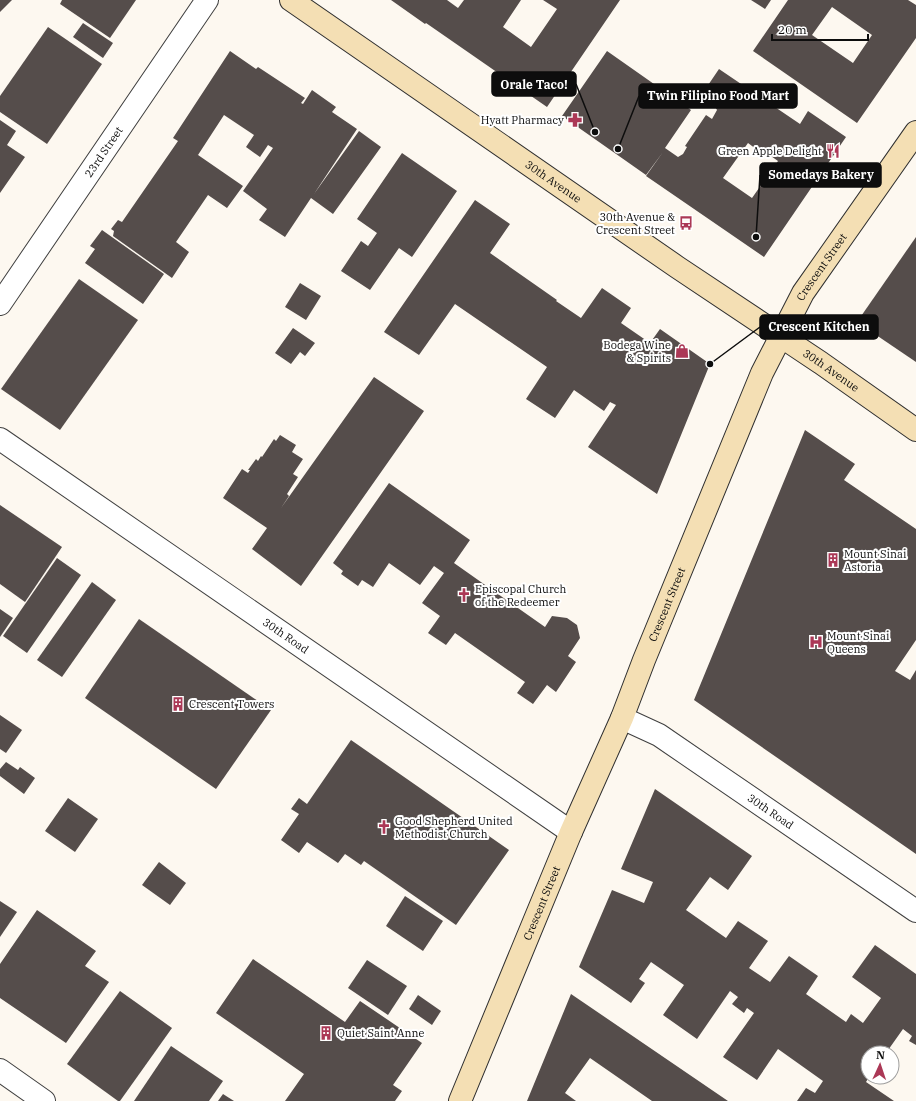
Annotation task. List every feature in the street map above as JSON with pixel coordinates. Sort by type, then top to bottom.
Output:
[{"type":"street","name":"23rd Street","points":[[0,304],[207,0]]},
{"type":"street","name":"30th Avenue","points":[[291,0],[671,262],[781,335],[916,430]]},
{"type":"street","name":"Crescent Street","points":[[460,1101],[571,832],[622,718],[644,660],[759,381],[803,294],[916,132]]},
{"type":"street","name":"30th Road","points":[[0,439],[571,832]]},
{"type":"street","name":"30th Road","points":[[622,718],[659,735],[916,912]]},
{"type":"street","points":[[0,1070],[44,1101]]},
{"type":"building","points":[[0,0],[12,0],[0,12]]},
{"type":"building","points":[[62,0],[136,0],[110,38],[60,4]]},
{"type":"building","points":[[391,0],[447,0],[458,8],[464,0],[521,0],[503,27],[531,47],[557,9],[543,0],[620,0],[547,107]]},
{"type":"building","points":[[751,0],[771,0],[765,9]]},
{"type":"building","points":[[788,0],[908,0],[916,5],[916,38],[857,123],[753,51]],"holes":[[[832,7],[872,35],[853,63],[812,35]]]},
{"type":"building","points":[[83,23],[113,43],[103,58],[73,37]]},
{"type":"building","points":[[48,27],[102,64],[47,144],[0,112],[0,96]]},
{"type":"building","points":[[230,51],[256,69],[258,67],[305,98],[301,103],[303,104],[312,90],[336,107],[332,112],[357,129],[314,194],[359,131],[381,147],[333,214],[311,198],[285,237],[259,220],[267,209],[243,191],[273,148],[268,145],[260,157],[246,147],[254,135],[224,115],[198,155],[243,186],[227,208],[208,195],[176,242],[189,252],[172,278],[113,236],[114,231],[111,229],[118,220],[122,222],[178,141],[173,138]]},
{"type":"building","points":[[607,51],[691,110],[665,148],[678,157],[683,154],[687,147],[685,146],[706,115],[712,119],[717,110],[710,100],[708,102],[700,97],[719,69],[800,124],[808,111],[846,137],[764,257],[646,176],[663,152],[646,175],[562,116]],"holes":[[[748,143],[756,149],[758,147],[778,161],[752,198],[723,178]]]},
{"type":"building","points":[[0,120],[16,131],[7,145],[25,157],[0,193]]},
{"type":"building","points":[[402,153],[457,191],[412,257],[399,248],[370,290],[341,271],[361,241],[368,246],[377,233],[357,219]]},
{"type":"building","points":[[475,200],[510,224],[490,253],[557,300],[556,301],[581,318],[602,288],[631,308],[621,323],[650,343],[660,329],[710,364],[657,494],[588,447],[616,405],[610,402],[604,411],[574,390],[555,418],[526,399],[547,367],[455,304],[419,355],[384,332]]},
{"type":"building","points":[[102,230],[164,274],[143,304],[85,263],[95,249],[90,246]]},
{"type":"building","points":[[916,237],[916,362],[857,322]]},
{"type":"building","points":[[79,279],[138,320],[60,430],[1,389]]},
{"type":"building","points":[[300,283],[321,296],[306,320],[285,307]]},
{"type":"building","points":[[293,328],[315,343],[305,356],[300,352],[291,364],[275,353]]},
{"type":"building","points":[[374,377],[424,411],[301,586],[252,549],[267,528],[223,498],[242,469],[248,473],[250,470],[248,470],[256,459],[258,461],[274,439],[276,441],[280,435],[296,445],[292,452],[303,459],[293,474],[298,477],[287,494],[289,496],[281,508]]},
{"type":"building","name":"Mount Sinai Queens","points":[[805,430],[855,464],[844,480],[916,529],[916,640],[895,671],[910,680],[916,670],[916,854],[694,700]]},
{"type":"building","name":"Episcopal Church of the Redeemer","points":[[389,483],[470,540],[454,563],[545,627],[552,616],[567,618],[577,625],[580,638],[568,656],[576,662],[556,692],[547,685],[533,704],[517,693],[525,682],[455,633],[446,645],[428,633],[440,616],[422,603],[444,573],[434,566],[420,585],[389,563],[373,587],[362,580],[358,586],[341,574],[343,571],[333,563]]},
{"type":"building","points":[[0,505],[62,547],[25,602],[0,584]]},
{"type":"building","points":[[57,558],[81,575],[27,653],[3,636]]},
{"type":"building","points":[[92,582],[116,600],[62,677],[37,660]]},
{"type":"building","points":[[0,609],[13,618],[0,637]]},
{"type":"building","name":"Crescent Towers","points":[[139,619],[271,710],[216,789],[85,698]]},
{"type":"building","points":[[0,715],[22,730],[6,753],[0,749]]},
{"type":"building","name":"Good Shepherd United Methodist Church","points":[[351,740],[509,850],[456,925],[364,861],[361,865],[345,854],[338,863],[307,842],[299,853],[281,840],[299,814],[291,809],[299,798],[307,804]]},
{"type":"building","points":[[6,762],[18,770],[20,767],[35,778],[24,794],[0,776],[0,769]]},
{"type":"building","points":[[655,789],[752,856],[728,890],[710,877],[686,910],[726,938],[738,921],[768,941],[749,968],[770,982],[789,956],[818,976],[806,994],[846,1022],[851,1014],[863,1023],[881,998],[852,977],[875,945],[916,974],[916,1045],[909,1041],[912,1036],[903,1029],[892,1045],[860,1045],[860,1085],[870,1085],[894,1101],[797,1101],[806,1088],[815,1093],[823,1081],[778,1049],[757,1080],[723,1057],[754,1013],[747,1008],[744,1013],[732,1004],[738,997],[730,991],[697,1039],[663,1015],[684,985],[651,962],[639,979],[645,983],[631,1003],[579,967],[612,890],[644,903],[653,882],[621,869]]},
{"type":"building","points":[[68,798],[98,819],[75,852],[45,831]]},
{"type":"building","points":[[159,862],[186,883],[170,905],[142,885]]},
{"type":"building","points":[[405,896],[443,921],[423,951],[386,926]]},
{"type":"building","points":[[0,901],[17,912],[0,937]]},
{"type":"building","points":[[37,910],[96,951],[85,966],[109,982],[66,1043],[0,998],[0,964]]},
{"type":"building","name":"Quiet Saint Anne","points":[[253,959],[345,1022],[360,1001],[422,1043],[393,1085],[402,1091],[395,1101],[285,1101],[304,1074],[216,1013]]},
{"type":"building","points":[[367,960],[407,986],[388,1015],[348,988]]},
{"type":"building","points":[[120,991],[172,1028],[120,1101],[118,1101],[67,1064]]},
{"type":"building","points":[[571,994],[728,1101],[652,1101],[590,1058],[565,1093],[576,1101],[527,1101]]},
{"type":"building","points":[[418,995],[441,1011],[432,1025],[409,1009]]},
{"type":"building","points":[[171,1046],[223,1081],[209,1101],[134,1101]]},
{"type":"building","points":[[223,1094],[234,1101],[218,1101]]},
{"type":"place","name":"Hyatt Pharmacy","points":[[575,120]]},
{"type":"place","name":"Orale Taco!","points":[[595,132]]},
{"type":"place","name":"Twin Filipino Food Mart","points":[[618,149]]},
{"type":"place","name":"Green Apple Delight","points":[[833,151]]},
{"type":"place","name":"30th Avenue & Crescent Street","points":[[686,223]]},
{"type":"place","name":"Somedays Bakery","points":[[756,237]]},
{"type":"place","name":"Bodega Wine & Spirits","points":[[682,351]]},
{"type":"place","name":"Crescent Kitchen","points":[[710,364]]},
{"type":"place","name":"Mount Sinai Astoria","points":[[833,560]]},
{"type":"place","name":"Episcopal Church of the Redeemer","points":[[464,595]]},
{"type":"place","name":"Mount Sinai Queens","points":[[816,642]]},
{"type":"place","name":"Crescent Towers","points":[[178,704]]},
{"type":"place","name":"Good Shepherd United Methodist Church","points":[[384,827]]},
{"type":"place","name":"Quiet Saint Anne","points":[[326,1033]]}]
